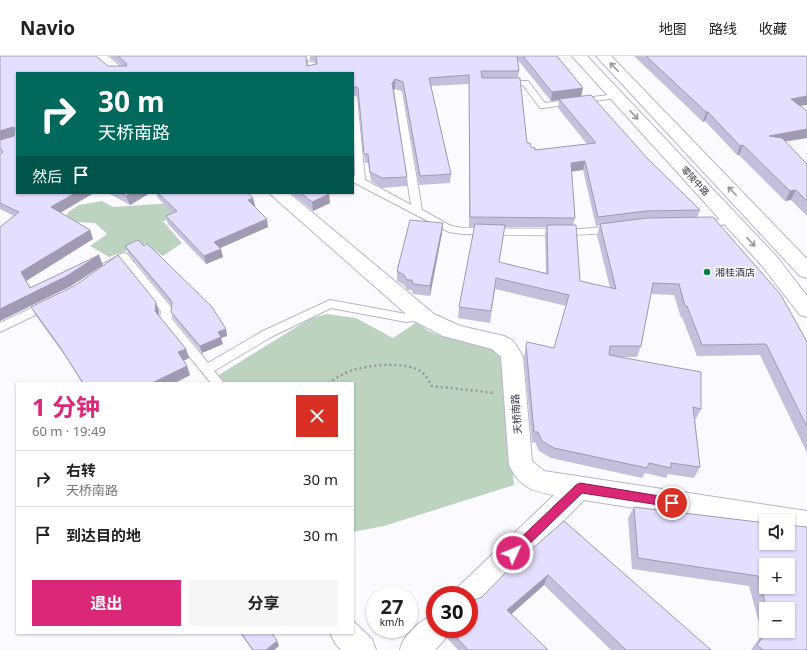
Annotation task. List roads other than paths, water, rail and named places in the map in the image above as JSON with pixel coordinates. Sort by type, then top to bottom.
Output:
[{"type":"main road","points":[[96,56],[103,59],[120,72]]},
{"type":"main road","name":"零陵中路","points":[[579,56],[770,262],[807,310]]},
{"type":"main road","name":"零陵中路","points":[[603,56],[807,271]]},
{"type":"main road","name":"天桥南路","points":[[279,194],[321,228],[421,316],[446,329],[502,344],[512,357],[520,461],[523,470],[530,477],[541,482],[807,523]]},
{"type":"main road","points":[[478,587],[580,488]]},
{"type":"main road","points":[[346,634],[361,650]]},
{"type":"lane","points":[[311,63],[312,72]]},
{"type":"lane","points":[[498,83],[525,84],[543,106],[617,96]]},
{"type":"lane","points":[[398,91],[417,212]]},
{"type":"lane","points":[[354,118],[357,180],[449,229],[463,231],[581,232],[622,228]]},
{"type":"lane","points":[[690,224],[732,221]]},
{"type":"lane","points":[[99,273],[123,256],[167,310],[166,320],[217,382]]},
{"type":"lane","points":[[0,328],[55,300]]},
{"type":"lane","points":[[206,370],[267,334],[330,304],[406,318],[421,316]]},
{"type":"place","name":"湘桂酒店","points":[[707,272]]}]
